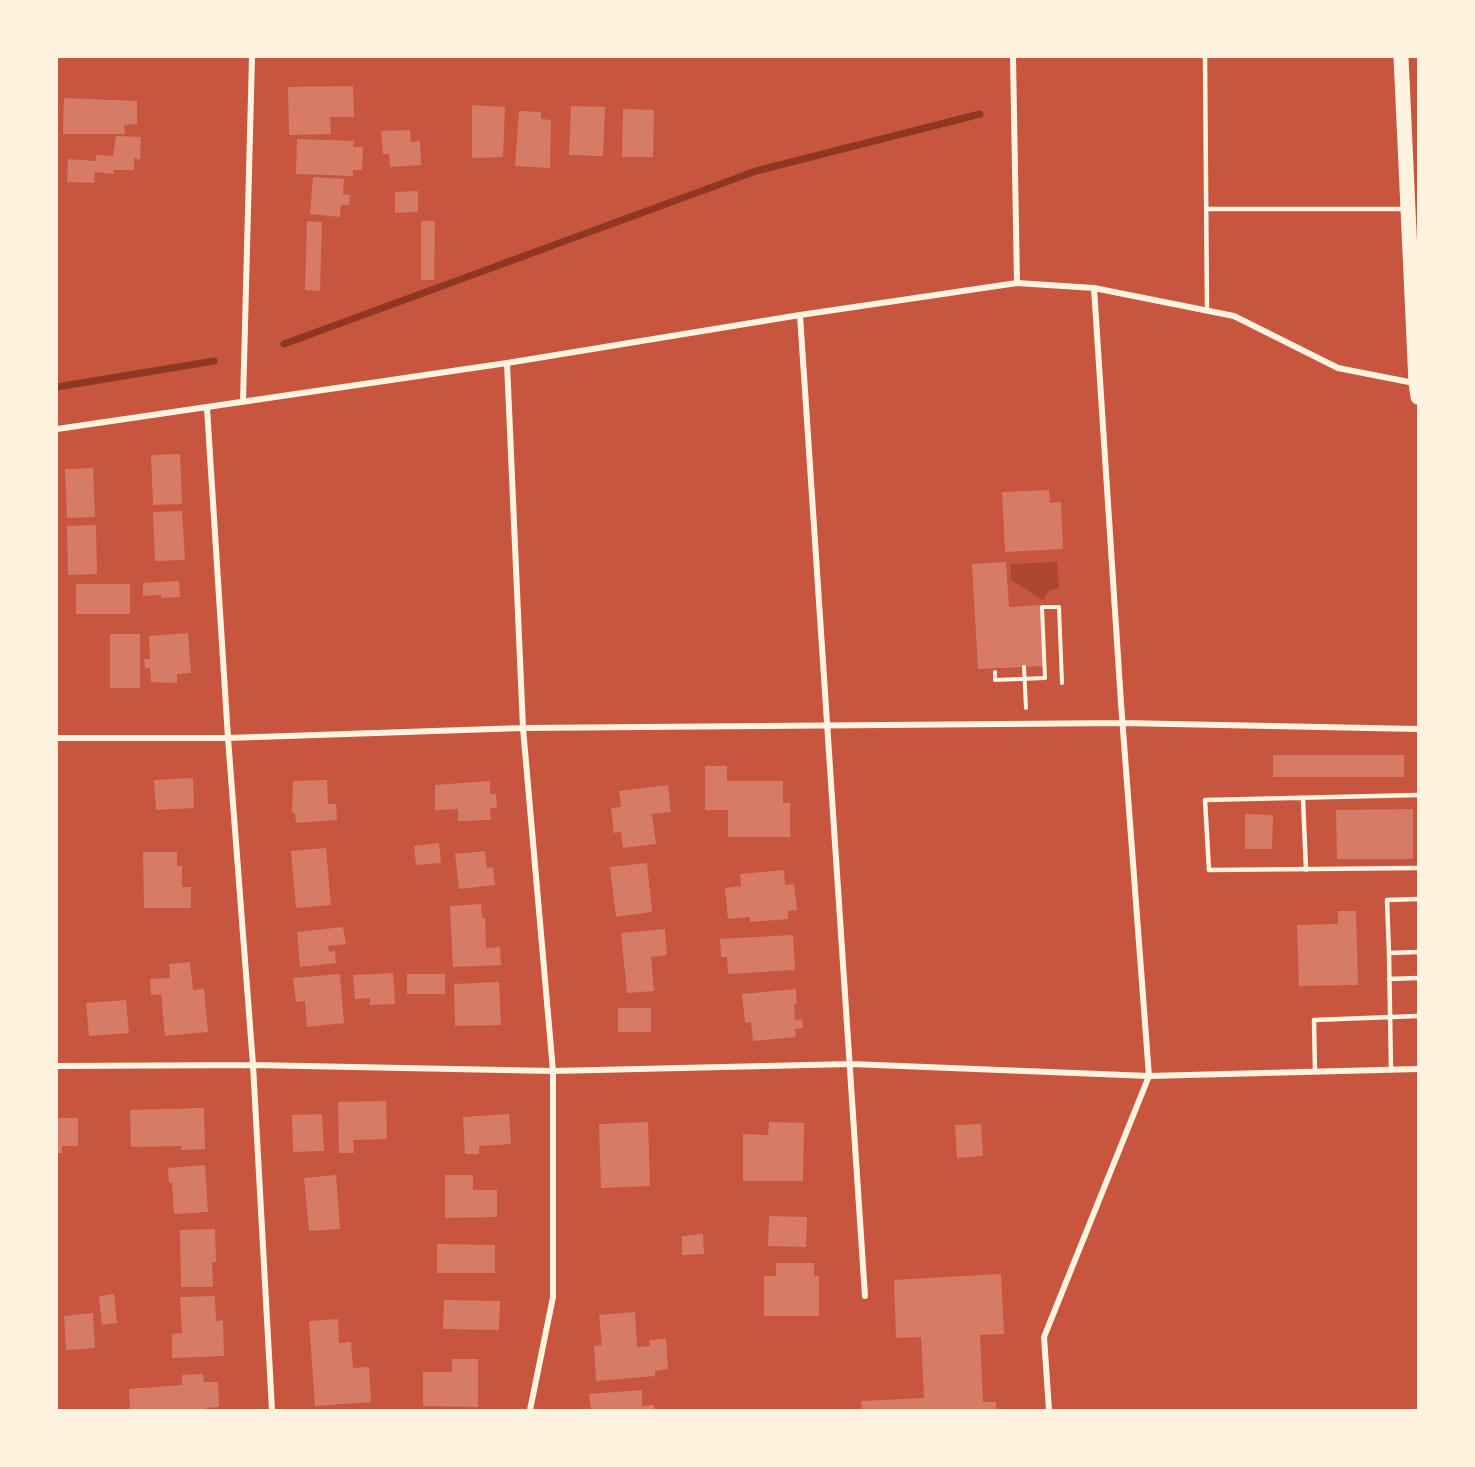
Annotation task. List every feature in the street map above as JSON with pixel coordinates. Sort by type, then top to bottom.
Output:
[{"type":"main road","points":[[1401,57],[1417,388]]},
{"type":"street","points":[[243,402],[252,57]]},
{"type":"street","points":[[1013,57],[1017,283]]},
{"type":"street","points":[[57,429],[507,363],[800,315],[1017,283],[1094,288],[1234,316],[1338,368],[1417,388]]},
{"type":"street","points":[[1048,1410],[1044,1337],[1149,1076],[1094,288]]},
{"type":"street","points":[[800,315],[865,1296]]},
{"type":"street","points":[[507,363],[523,728],[553,1071],[553,1297],[531,1410]]},
{"type":"street","points":[[207,408],[228,738],[253,1065],[272,1410]]},
{"type":"street","points":[[57,738],[228,738],[523,728],[1123,723],[1418,729]]},
{"type":"street","points":[[57,1066],[253,1065],[553,1071],[851,1064],[1149,1076],[1418,1069]]},
{"type":"lane","points":[[1205,57],[1208,209],[1207,311]]},
{"type":"lane","points":[[1208,209],[1407,209]]},
{"type":"lane","points":[[1418,795],[1205,800],[1209,870],[1418,868]]},
{"type":"lane","points":[[1303,798],[1306,870]]},
{"type":"lane","points":[[1391,1070],[1387,900],[1418,899]]},
{"type":"lane","points":[[1389,953],[1418,952]]},
{"type":"lane","points":[[1389,979],[1418,978]]},
{"type":"lane","points":[[1315,1072],[1314,1020],[1418,1016]]},
{"type":"path","points":[[995,672],[995,680],[1045,678],[1042,607],[1059,607],[1062,683]]},
{"type":"path","points":[[1024,667],[1026,708]]},
{"type":"shaded area","points":[[1057,562],[1059,588],[1049,591],[1043,600],[1011,580],[1011,564]]},
{"type":"building","points":[[353,86],[354,117],[330,117],[331,134],[289,135],[288,87]]},
{"type":"building","points":[[64,98],[137,101],[137,124],[124,125],[125,134],[63,134]]},
{"type":"building","points":[[472,105],[505,107],[503,157],[472,158]]},
{"type":"building","points":[[571,106],[605,107],[603,156],[569,155]]},
{"type":"building","points":[[623,109],[654,110],[653,157],[622,157]]},
{"type":"building","points":[[519,111],[541,112],[541,119],[551,120],[550,168],[515,166]]},
{"type":"building","points":[[410,130],[411,142],[420,141],[421,165],[390,167],[389,154],[383,154],[381,131]]},
{"type":"building","points":[[116,136],[141,137],[140,160],[134,158],[134,170],[113,170],[114,174],[95,172],[94,183],[67,182],[68,159],[96,161],[96,155],[113,156]]},
{"type":"building","points":[[297,139],[354,141],[353,147],[363,147],[362,170],[353,170],[353,176],[296,174]]},
{"type":"building","points":[[313,177],[344,179],[343,194],[350,195],[349,205],[341,205],[340,217],[310,214]]},
{"type":"building","points":[[418,191],[418,212],[395,213],[395,192]]},
{"type":"building","points":[[307,221],[322,222],[320,291],[305,290]]},
{"type":"building","points":[[421,221],[435,221],[434,280],[421,280]]},
{"type":"building","points":[[180,454],[182,504],[153,505],[151,455]]},
{"type":"building","points":[[93,468],[95,517],[67,518],[65,469]]},
{"type":"building","points":[[1049,490],[1050,503],[1061,502],[1063,549],[1005,552],[1002,492]]},
{"type":"building","points":[[182,511],[185,560],[155,561],[153,512]]},
{"type":"building","points":[[96,525],[97,574],[68,575],[67,526]]},
{"type":"building","points":[[1006,562],[1009,607],[1040,605],[1043,666],[978,669],[972,564]]},
{"type":"building","points":[[179,581],[180,597],[143,596],[143,583]]},
{"type":"building","points":[[76,584],[130,584],[130,614],[76,614]]},
{"type":"building","points":[[188,633],[191,673],[177,674],[177,683],[151,682],[150,668],[145,668],[144,659],[150,659],[149,636]]},
{"type":"building","points":[[110,634],[140,634],[140,688],[110,688]]},
{"type":"building","points":[[1273,755],[1404,755],[1404,777],[1273,777]]},
{"type":"building","points":[[705,766],[727,766],[727,781],[783,781],[783,803],[790,803],[790,837],[728,837],[728,810],[705,810]]},
{"type":"building","points":[[193,778],[194,808],[156,810],[154,780]]},
{"type":"building","points":[[327,780],[328,804],[336,804],[337,820],[296,823],[295,813],[292,813],[293,781]]},
{"type":"building","points":[[490,781],[490,794],[496,794],[497,808],[490,808],[491,820],[458,821],[458,809],[435,810],[435,785]]},
{"type":"building","points":[[668,785],[671,812],[652,814],[656,844],[623,848],[621,832],[614,833],[611,808],[621,807],[619,791]]},
{"type":"building","points":[[1413,809],[1413,859],[1337,859],[1336,810]]},
{"type":"building","points":[[1245,814],[1273,815],[1272,849],[1245,849]]},
{"type":"building","points":[[439,843],[441,863],[416,865],[414,846]]},
{"type":"building","points":[[326,848],[331,905],[296,908],[291,851]]},
{"type":"building","points":[[485,851],[487,868],[493,867],[495,885],[459,889],[455,854]]},
{"type":"building","points":[[143,852],[177,852],[177,866],[182,866],[182,887],[191,887],[191,908],[144,908]]},
{"type":"building","points":[[647,863],[652,912],[616,917],[610,867]]},
{"type":"building","points":[[784,870],[785,885],[794,884],[797,910],[788,911],[788,919],[750,922],[750,917],[728,919],[725,888],[741,886],[740,874]]},
{"type":"building","points":[[481,904],[482,918],[485,918],[486,948],[500,947],[501,965],[453,967],[450,906]]},
{"type":"building","points":[[1338,911],[1356,911],[1358,985],[1299,986],[1297,925],[1338,924]]},
{"type":"building","points":[[343,927],[346,944],[328,946],[329,952],[335,951],[336,963],[300,967],[297,932]]},
{"type":"building","points":[[665,929],[667,955],[651,957],[654,991],[627,993],[621,933]]},
{"type":"building","points":[[793,935],[795,970],[728,974],[727,957],[721,957],[720,939]]},
{"type":"building","points":[[190,962],[193,990],[204,989],[208,1032],[165,1036],[161,994],[151,995],[150,979],[170,978],[169,964]]},
{"type":"building","points":[[393,973],[395,1004],[370,1005],[370,998],[355,999],[353,975]]},
{"type":"building","points":[[340,974],[344,1023],[307,1027],[305,1001],[296,1002],[293,978]]},
{"type":"building","points":[[407,974],[445,974],[445,994],[407,994]]},
{"type":"building","points":[[499,982],[501,1025],[455,1026],[454,984]]},
{"type":"building","points":[[796,989],[795,1020],[802,1019],[803,1028],[795,1029],[796,1037],[753,1041],[751,1022],[745,1023],[742,994]]},
{"type":"building","points":[[126,1000],[129,1033],[89,1036],[86,1003]]},
{"type":"building","points":[[618,1008],[651,1008],[651,1032],[618,1032]]},
{"type":"building","points":[[386,1101],[387,1139],[353,1140],[354,1153],[339,1153],[338,1102]]},
{"type":"building","points":[[204,1108],[205,1149],[181,1150],[181,1146],[131,1147],[130,1110]]},
{"type":"building","points":[[322,1114],[324,1151],[293,1152],[292,1115]]},
{"type":"building","points":[[509,1114],[511,1144],[479,1146],[479,1154],[465,1154],[463,1117]]},
{"type":"building","points":[[57,1118],[78,1118],[78,1146],[62,1146],[62,1153],[57,1153]]},
{"type":"building","points":[[648,1122],[650,1186],[601,1188],[599,1124]]},
{"type":"building","points":[[769,1122],[804,1123],[803,1181],[743,1181],[743,1134],[768,1135]]},
{"type":"building","points":[[981,1124],[983,1156],[957,1158],[955,1125]]},
{"type":"building","points":[[205,1165],[208,1212],[174,1214],[172,1183],[169,1183],[168,1168]]},
{"type":"building","points":[[336,1175],[340,1229],[309,1231],[304,1178]]},
{"type":"building","points":[[445,1175],[473,1175],[473,1190],[497,1190],[497,1217],[445,1218]]},
{"type":"building","points":[[769,1216],[807,1217],[806,1247],[768,1246]]},
{"type":"building","points":[[215,1229],[216,1262],[212,1262],[213,1287],[181,1287],[180,1230]]},
{"type":"building","points":[[703,1234],[704,1254],[682,1255],[682,1236]]},
{"type":"building","points":[[437,1244],[495,1245],[495,1273],[437,1273]]},
{"type":"building","points":[[776,1263],[814,1263],[814,1276],[819,1276],[819,1316],[764,1316],[764,1276],[776,1276]]},
{"type":"building","points":[[1001,1274],[1004,1334],[980,1335],[983,1402],[996,1402],[996,1410],[862,1410],[861,1401],[924,1398],[921,1337],[896,1338],[894,1280]]},
{"type":"building","points":[[114,1294],[117,1323],[102,1325],[99,1296]]},
{"type":"building","points":[[215,1296],[216,1321],[223,1320],[224,1356],[172,1358],[172,1334],[182,1333],[180,1297]]},
{"type":"building","points":[[444,1300],[500,1301],[499,1330],[443,1329]]},
{"type":"building","points":[[635,1312],[637,1347],[650,1346],[649,1340],[666,1339],[668,1369],[655,1371],[655,1376],[596,1381],[594,1346],[602,1345],[599,1315]]},
{"type":"building","points":[[93,1313],[95,1348],[66,1350],[64,1316]]},
{"type":"building","points":[[338,1319],[339,1343],[351,1342],[353,1368],[369,1367],[371,1402],[315,1406],[309,1321]]},
{"type":"building","points":[[452,1359],[478,1359],[478,1407],[423,1406],[423,1372],[452,1372]]},
{"type":"building","points":[[203,1374],[204,1382],[218,1382],[219,1407],[206,1408],[206,1410],[130,1410],[129,1389],[182,1385],[182,1375]]},
{"type":"building","points":[[642,1390],[642,1406],[654,1405],[654,1410],[591,1410],[589,1394]]},
{"type":"waterway","points":[[284,344],[756,171],[980,114]]},
{"type":"waterway","points":[[57,387],[214,361]]}]
